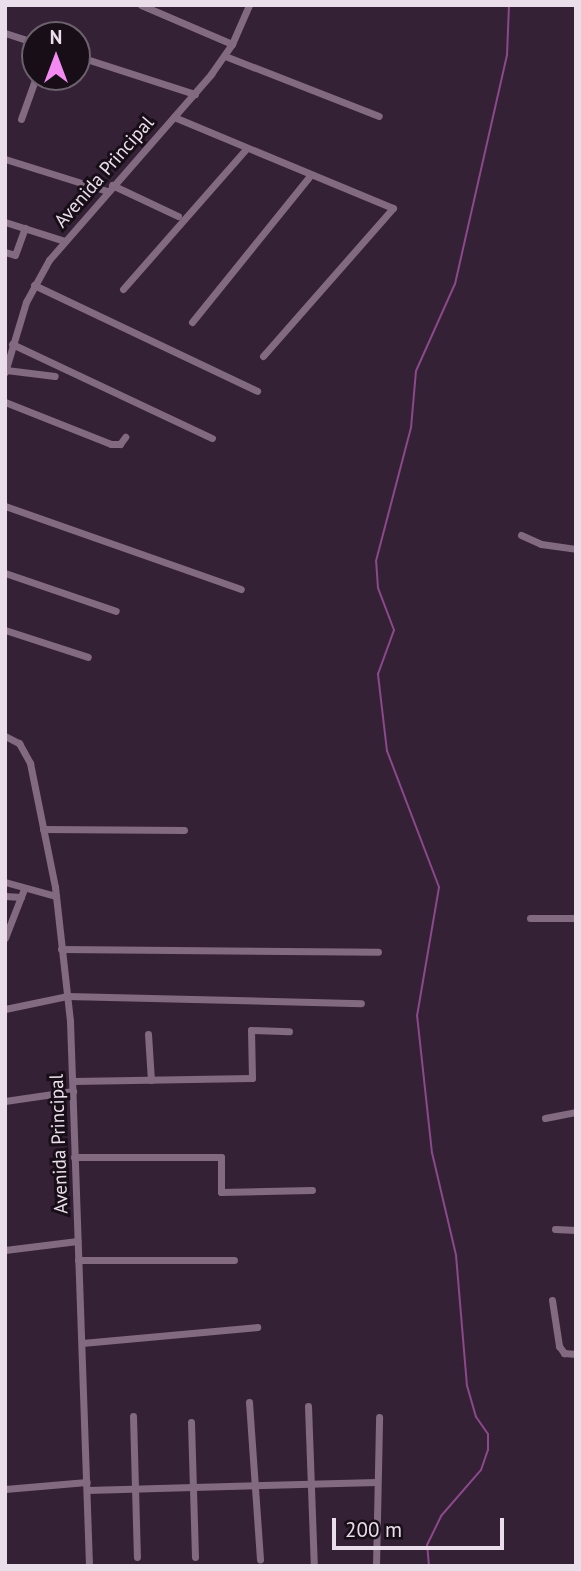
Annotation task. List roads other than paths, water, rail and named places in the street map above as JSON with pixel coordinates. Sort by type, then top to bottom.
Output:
[{"type":"street","points":[[141,5],[232,44]]},
{"type":"street","name":"Avenida Principal","points":[[5,371],[34,285],[65,241],[109,188],[195,94],[225,56],[249,5]]},
{"type":"street","points":[[225,56],[379,116]]},
{"type":"street","points":[[91,61],[195,94]]},
{"type":"street","points":[[20,119],[31,91]]},
{"type":"street","points":[[174,117],[309,177],[393,208],[263,356]]},
{"type":"street","points":[[123,289],[246,149]]},
{"type":"street","points":[[5,159],[109,188],[178,216]]},
{"type":"street","points":[[192,322],[309,177]]},
{"type":"street","points":[[5,222],[65,241]]},
{"type":"street","points":[[5,252],[15,255],[25,228]]},
{"type":"street","points":[[34,285],[257,391]]},
{"type":"street","points":[[12,344],[212,438]]},
{"type":"street","points":[[5,371],[55,376]]},
{"type":"street","points":[[5,402],[111,444],[125,437]]},
{"type":"street","points":[[5,517],[7,506],[241,589]]},
{"type":"street","points":[[521,535],[541,544],[576,549]]},
{"type":"street","points":[[5,573],[116,611]]},
{"type":"street","points":[[5,630],[88,657]]},
{"type":"street","name":"Avenida Principal","points":[[5,736],[27,754],[56,896],[67,996],[73,1081],[89,1566]]},
{"type":"street","points":[[43,829],[184,831]]},
{"type":"street","points":[[5,882],[23,893]]},
{"type":"street","points":[[5,896],[23,893],[56,896]]},
{"type":"street","points":[[5,939],[23,893]]},
{"type":"street","points":[[530,918],[576,918]]},
{"type":"street","points":[[61,949],[378,952]]},
{"type":"street","points":[[5,1009],[67,996],[361,1003]]},
{"type":"street","points":[[73,1081],[252,1078],[251,1030],[289,1031]]},
{"type":"street","points":[[148,1034],[150,1080]]},
{"type":"street","points":[[5,1101],[73,1091]]},
{"type":"street","points":[[545,1118],[576,1112]]},
{"type":"street","points":[[74,1157],[221,1157],[221,1192],[312,1190]]},
{"type":"street","points":[[555,1229],[576,1230]]},
{"type":"street","points":[[5,1250],[77,1241]]},
{"type":"street","points":[[78,1261],[234,1259]]},
{"type":"street","points":[[552,1300],[559,1346],[564,1353],[576,1354]]},
{"type":"street","points":[[82,1343],[257,1327]]},
{"type":"street","points":[[249,1402],[260,1560]]},
{"type":"street","points":[[308,1406],[313,1483],[314,1566]]},
{"type":"street","points":[[133,1416],[137,1557]]},
{"type":"street","points":[[376,1566],[379,1417]]},
{"type":"street","points":[[191,1423],[195,1557]]},
{"type":"street","points":[[5,1489],[376,1482]]},
{"type":"waterway","points":[[429,1566],[427,1545],[441,1516],[481,1470],[488,1450],[488,1434],[476,1417],[467,1386],[456,1255],[432,1153],[417,1016],[439,887],[387,751],[378,674],[394,630],[378,588],[376,561],[411,428],[416,371],[455,284],[507,55],[509,5]]}]
